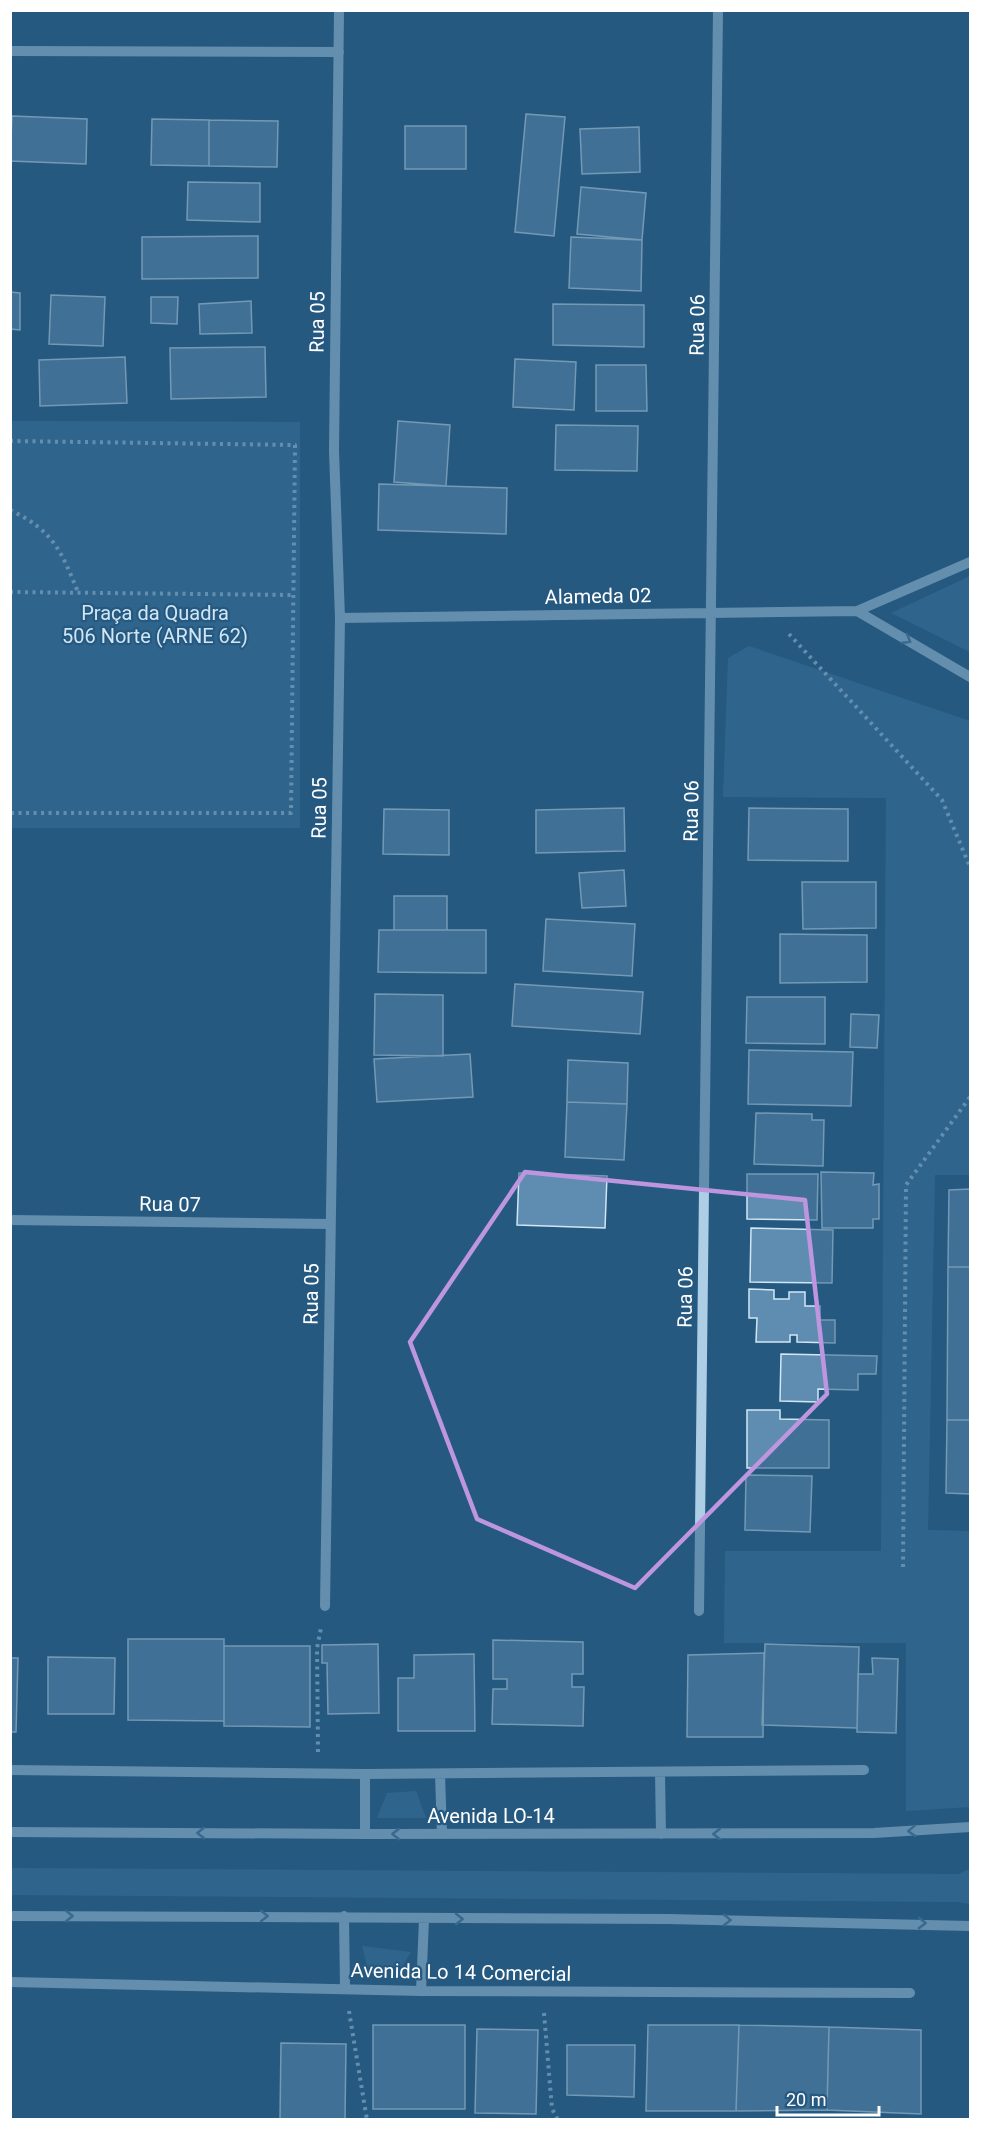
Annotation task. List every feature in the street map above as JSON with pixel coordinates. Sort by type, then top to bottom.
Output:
[{"type":"street","name":"Rua 05","points":[[325,1606],[339,618],[334,451],[339,10]]},
{"type":"street","name":"Rua 06","points":[[699,1611],[718,10]]},
{"type":"street","points":[[10,51],[339,52]]},
{"type":"street","points":[[857,610],[970,561]]},
{"type":"street","points":[[857,610],[970,677]]},
{"type":"street","name":"Alameda 02","points":[[339,618],[857,610]]},
{"type":"street","name":"Rua 07","points":[[10,1220],[330,1224]]},
{"type":"street","points":[[10,1770],[318,1774],[864,1770]]},
{"type":"street","points":[[660,1772],[661,1834]]},
{"type":"street","points":[[365,1774],[365,1834]]},
{"type":"street","points":[[440,1774],[442,1834]]},
{"type":"street","name":"Avenida LO-14","points":[[10,1832],[874,1833],[970,1827]]},
{"type":"street","points":[[10,1916],[668,1919],[970,1926]]},
{"type":"street","points":[[344,1916],[345,1988]]},
{"type":"street","points":[[421,1991],[424,1919]]},
{"type":"street","name":"Avenida Lo 14 Comercial","points":[[10,1982],[421,1991],[910,1994]]},
{"type":"path","points":[[10,441],[295,445],[291,813],[10,813]]},
{"type":"path","points":[[10,510],[48,534],[63,556],[78,592]]},
{"type":"path","points":[[10,591],[293,594]]},
{"type":"path","points":[[768,612],[942,800],[970,867]]},
{"type":"path","points":[[903,1567],[906,1185],[970,1097]]},
{"type":"path","points":[[318,1774],[317,1648],[325,1606]]},
{"type":"path","points":[[345,1988],[367,2120]]},
{"type":"path","points":[[543,1992],[552,2109],[558,2120]]},
{"type":"highlighted area","points":[[525,1172],[805,1200],[827,1394],[635,1588],[477,1519],[410,1342]]},
{"type":"green space","name":"Praça da Quadra 506 Norte (ARNE 62)","points":[[11,421],[300,422],[300,828],[11,828]]},
{"type":"green space","points":[[970,576],[970,652],[891,613]]},
{"type":"green space","points":[[749,646],[970,721],[970,1175],[935,1175],[928,1530],[970,1531],[970,1807],[906,1811],[906,1643],[724,1643],[725,1551],[881,1551],[886,798],[723,797],[728,658]]},
{"type":"green space","points":[[416,1791],[426,1818],[377,1818],[387,1793]]},
{"type":"green space","points":[[11,1868],[958,1874],[970,1869],[970,1904],[957,1902],[11,1895]]},
{"type":"green space","points":[[362,1946],[411,1952],[397,1975],[369,1974]]},
{"type":"building","points":[[526,114],[565,117],[554,236],[515,232]]},
{"type":"building","points":[[12,116],[87,119],[86,164],[10,161]]},
{"type":"building","points":[[152,119],[209,120],[209,166],[151,165]]},
{"type":"building","points":[[209,120],[278,121],[277,167],[209,166]]},
{"type":"building","points":[[405,126],[466,126],[466,169],[405,169]]},
{"type":"building","points":[[639,127],[640,172],[582,174],[580,129]]},
{"type":"building","points":[[188,182],[260,183],[260,222],[187,220]]},
{"type":"building","points":[[581,187],[646,193],[642,240],[577,234]]},
{"type":"building","points":[[258,236],[258,278],[142,279],[142,237]]},
{"type":"building","points":[[571,237],[642,240],[641,291],[569,288]]},
{"type":"building","points":[[10,292],[20,293],[20,330],[10,329]]},
{"type":"building","points":[[51,295],[105,297],[103,346],[49,344]]},
{"type":"building","points":[[151,297],[178,297],[177,324],[151,323]]},
{"type":"building","points":[[251,301],[252,333],[200,334],[199,304]]},
{"type":"building","points":[[553,304],[644,305],[644,347],[553,345]]},
{"type":"building","points":[[265,347],[266,397],[171,399],[170,348]]},
{"type":"building","points":[[125,357],[127,403],[40,406],[39,360]]},
{"type":"building","points":[[515,359],[576,362],[574,410],[513,407]]},
{"type":"building","points":[[596,365],[646,365],[647,411],[596,411]]},
{"type":"building","points":[[398,421],[450,425],[446,486],[394,482]]},
{"type":"building","points":[[556,425],[638,426],[637,471],[555,470]]},
{"type":"building","points":[[379,484],[507,488],[506,534],[378,530]]},
{"type":"building","points":[[624,808],[625,851],[536,853],[536,810]]},
{"type":"building","points":[[749,808],[848,809],[848,861],[748,860]]},
{"type":"building","points":[[384,809],[449,810],[449,855],[383,854]]},
{"type":"building","points":[[624,870],[626,906],[582,908],[579,873]]},
{"type":"building","points":[[802,882],[876,882],[876,928],[803,929]]},
{"type":"building","points":[[394,896],[447,896],[447,930],[394,930]]},
{"type":"building","points":[[546,919],[635,924],[632,976],[543,971]]},
{"type":"building","points":[[379,930],[486,930],[486,973],[378,972]]},
{"type":"building","points":[[780,934],[867,935],[867,982],[780,983]]},
{"type":"building","points":[[515,984],[643,992],[640,1034],[512,1026]]},
{"type":"building","points":[[375,994],[443,995],[443,1056],[374,1055]]},
{"type":"building","points":[[747,997],[825,997],[825,1044],[746,1043]]},
{"type":"building","points":[[851,1014],[879,1015],[877,1048],[850,1047]]},
{"type":"building","points":[[749,1050],[853,1052],[851,1106],[748,1104]]},
{"type":"building","points":[[470,1054],[473,1097],[377,1102],[374,1059]]},
{"type":"building","points":[[568,1060],[628,1063],[627,1104],[567,1102]]},
{"type":"building","points":[[567,1102],[627,1104],[624,1160],[565,1157]]},
{"type":"building","points":[[756,1113],[812,1114],[812,1120],[824,1120],[823,1166],[754,1164]]},
{"type":"building","points":[[821,1172],[874,1173],[873,1185],[879,1184],[879,1219],[873,1219],[873,1228],[822,1228]]},
{"type":"building","points":[[519,1173],[607,1176],[605,1228],[517,1225]]},
{"type":"building","points":[[747,1174],[818,1174],[817,1220],[747,1219]]},
{"type":"building","points":[[970,1189],[970,1267],[948,1267],[949,1190]]},
{"type":"building","points":[[751,1228],[833,1230],[832,1283],[750,1282]]},
{"type":"building","points":[[948,1267],[970,1267],[970,1420],[947,1420]]},
{"type":"building","points":[[749,1289],[774,1290],[774,1299],[789,1299],[789,1292],[805,1292],[805,1306],[820,1306],[820,1320],[835,1320],[835,1343],[797,1342],[797,1335],[790,1335],[790,1342],[756,1342],[757,1318],[749,1318]]},
{"type":"building","points":[[781,1354],[877,1356],[876,1374],[858,1374],[858,1390],[818,1389],[818,1402],[780,1401]]},
{"type":"building","points":[[747,1410],[780,1410],[780,1419],[829,1420],[829,1468],[747,1468]]},
{"type":"building","points":[[947,1420],[970,1420],[970,1494],[946,1493]]},
{"type":"building","points":[[746,1475],[812,1476],[810,1532],[745,1530]]},
{"type":"building","points":[[128,1639],[224,1639],[224,1721],[128,1720]]},
{"type":"building","points":[[493,1640],[583,1642],[583,1674],[572,1674],[572,1687],[584,1687],[583,1726],[492,1724],[493,1689],[507,1689],[507,1679],[493,1679]]},
{"type":"building","points":[[378,1644],[379,1713],[328,1714],[327,1663],[322,1663],[322,1645]]},
{"type":"building","points":[[765,1644],[859,1647],[857,1728],[762,1725]]},
{"type":"building","points":[[224,1646],[310,1646],[310,1727],[224,1726]]},
{"type":"building","points":[[764,1653],[763,1737],[687,1737],[688,1655]]},
{"type":"building","points":[[474,1654],[475,1731],[398,1731],[398,1678],[414,1678],[414,1655]]},
{"type":"building","points":[[48,1657],[115,1658],[114,1714],[48,1714]]},
{"type":"building","points":[[10,1658],[18,1658],[16,1732],[10,1732]]},
{"type":"building","points":[[872,1658],[898,1659],[896,1733],[857,1732],[858,1674],[873,1674]]},
{"type":"building","points":[[373,2025],[465,2025],[465,2109],[373,2109]]},
{"type":"building","points":[[648,2025],[739,2025],[736,2111],[646,2111]]},
{"type":"building","points":[[739,2025],[829,2027],[827,2110],[736,2111]]},
{"type":"building","points":[[829,2027],[921,2030],[921,2114],[827,2110]]},
{"type":"building","points":[[477,2029],[538,2030],[536,2114],[475,2113]]},
{"type":"building","points":[[281,2043],[346,2044],[345,2120],[280,2120]]},
{"type":"building","points":[[567,2045],[635,2045],[634,2097],[567,2095]]}]
